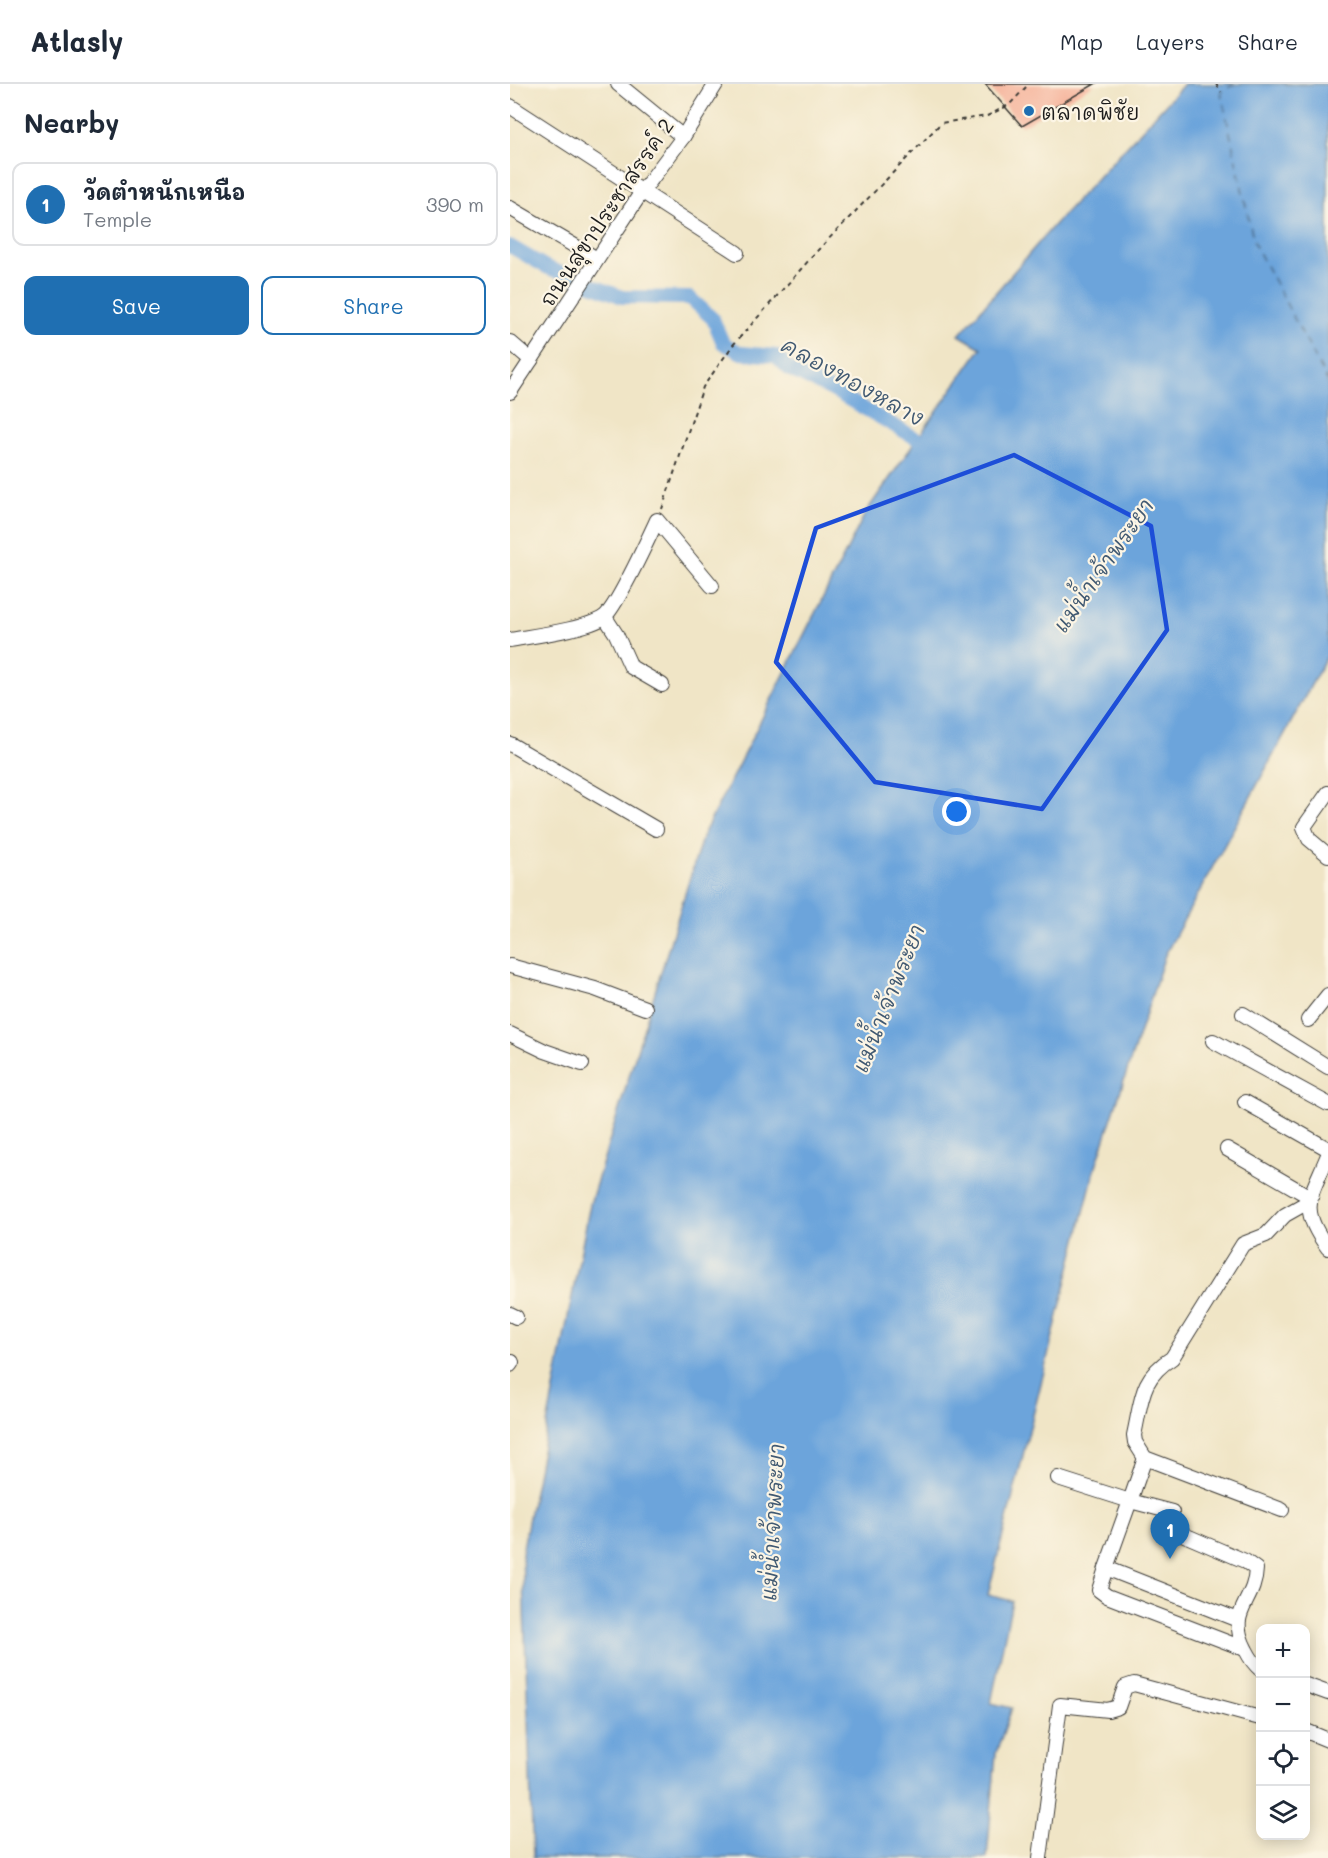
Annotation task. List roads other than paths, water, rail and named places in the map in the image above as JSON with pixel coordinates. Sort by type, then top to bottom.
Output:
[{"type":"street","points":[[618,84],[682,137]]},
{"type":"street","name":"ถนนสุขาประชาสรรค์ 2","points":[[510,392],[716,84]]},
{"type":"street","points":[[510,106],[641,193],[737,253]]},
{"type":"street","points":[[510,208],[597,259]]},
{"type":"street","points":[[510,342],[531,360]]},
{"type":"street","points":[[510,640],[578,626],[605,617],[639,559],[657,520],[712,586]]},
{"type":"street","points":[[605,617],[616,634],[631,667],[662,685]]},
{"type":"street","points":[[510,744],[657,829]]},
{"type":"street","points":[[1328,793],[1304,827],[1309,839],[1328,855]]},
{"type":"street","points":[[510,966],[595,989],[645,1008]]},
{"type":"street","points":[[1308,1020],[1328,995]]},
{"type":"street","points":[[1243,1014],[1328,1067]]},
{"type":"street","points":[[510,1034],[546,1052],[582,1064]]},
{"type":"street","points":[[1213,1041],[1328,1104]]},
{"type":"street","points":[[1245,1102],[1328,1149]]},
{"type":"street","points":[[1227,1149],[1309,1199]]},
{"type":"street","points":[[1328,1155],[1309,1199],[1311,1220],[1328,1248]]},
{"type":"street","points":[[1282,1510],[1145,1458],[1135,1442],[1134,1435],[1149,1377],[1156,1368],[1172,1358],[1243,1244],[1272,1231],[1285,1215],[1309,1199]]},
{"type":"street","points":[[1145,1458],[1099,1585],[1101,1592],[1245,1649]]},
{"type":"street","points":[[1058,1478],[1172,1512]]},
{"type":"street","points":[[1182,1534],[1245,1561],[1256,1569],[1238,1620],[1237,1631],[1251,1660],[1256,1665]]},
{"type":"street","points":[[1106,1568],[1238,1620]]},
{"type":"street","points":[[1139,1607],[1145,1584]]},
{"type":"street","points":[[1040,1858],[1060,1705],[1108,1710],[1118,1707],[1125,1687],[1134,1684],[1256,1718]]},
{"type":"street","points":[[1310,1687],[1328,1693]]},
{"type":"street","points":[[1308,1732],[1328,1740]]},
{"type":"water","name":"แม่น้ำเจ้าพระยา","points":[[1184,84],[1328,84],[1328,654],[1165,955],[1094,1172],[988,1595],[1012,1601],[991,1703],[1012,1708],[996,1753],[987,1858],[533,1858],[522,1553],[590,1204],[703,835],[866,512],[981,348],[959,335],[1054,225]]},
{"type":"waterway","name":"คลองทองหลาง","points":[[510,246],[546,267],[622,297],[690,298],[713,319],[723,343],[741,353],[776,356],[790,370],[832,390],[933,448]]},
{"type":"place","name":"ตลาดพิชัย","points":[[1029,111]]},
{"type":"place","name":"วัดตำหนักเหนือ","points":[[1170,1559]]}]
